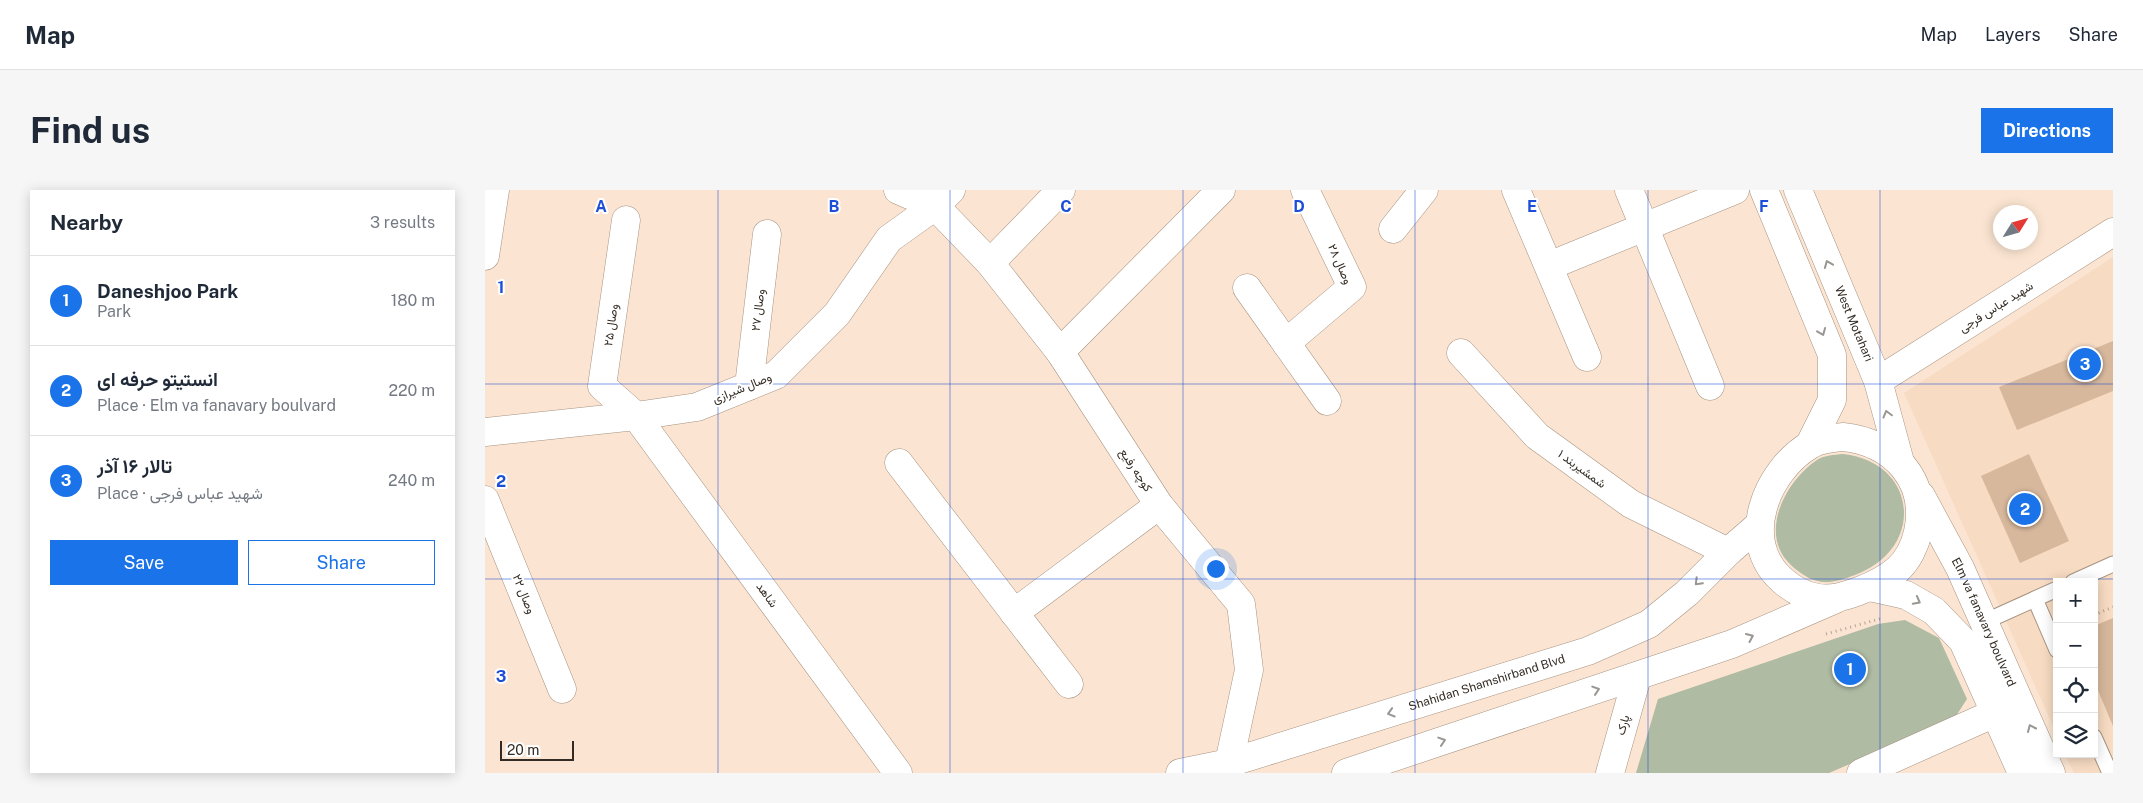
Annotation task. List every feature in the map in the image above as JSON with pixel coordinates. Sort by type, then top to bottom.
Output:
[{"type":"street","points":[[485,256],[495,190]]},
{"type":"street","points":[[898,190],[943,198]]},
{"type":"street","points":[[990,263],[1061,190]]},
{"type":"street","points":[[1060,352],[1221,190]]},
{"type":"street","name":"وصال ۲۸","points":[[1286,343],[1352,287],[1305,190]]},
{"type":"street","points":[[1393,229],[1424,190]]},
{"type":"street","points":[[1516,190],[1587,357]]},
{"type":"street","points":[[1629,190],[1710,386]]},
{"type":"street","points":[[1549,266],[1735,190]]},
{"type":"street","points":[[1764,190],[1832,355],[1832,400],[1810,444],[1785,465],[1764,502],[1759,525],[1761,543],[1766,560],[1777,575],[1789,586],[1803,594],[1818,598],[1836,599]]},
{"type":"street","name":"West Motahari","points":[[1798,190],[1878,381],[1905,468]]},
{"type":"street","name":"کوچه رفیع","points":[[943,198],[990,263],[1060,352],[1159,505],[1241,604],[1249,670],[1229,764]]},
{"type":"street","name":"وصال شیرازی","points":[[485,432],[635,416],[697,406],[776,375],[837,314],[889,239],[943,198]]},
{"type":"street","name":"وصال ۲۵","points":[[626,220],[602,386],[635,416]]},
{"type":"street","name":"شهید عباس فرجی","points":[[1878,381],[2113,232]]},
{"type":"street","name":"وصال ۲۷","points":[[749,386],[767,234]]},
{"type":"street","points":[[1247,288],[1327,400]]},
{"type":"street","name":"شمشیربند ۱","points":[[1461,353],[1537,436],[1631,504],[1728,552]]},
{"type":"street","name":"شاهد","points":[[635,416],[898,773]]},
{"type":"street","points":[[1346,773],[1732,644],[1870,586],[1899,569],[1917,539],[1920,523],[1920,506],[1917,490],[1905,468],[1874,443],[1859,438],[1843,437],[1810,444]]},
{"type":"street","points":[[899,463],[1069,684]]},
{"type":"street","name":"Elm va fanavary boulvard","points":[[1905,468],[1960,568],[2051,773]]},
{"type":"street","name":"وصال ۲۲","points":[[485,500],[563,689]]},
{"type":"street","points":[[1014,613],[1159,505]]},
{"type":"street","name":"Shahidan Shamshirband Blvd","points":[[1180,773],[1229,764],[1588,651],[1649,624],[1687,593],[1728,552],[1759,525]]},
{"type":"street","name":"Elm va fanavary boulvard","points":[[1870,586],[1906,595],[1934,611],[1963,641],[2022,773]]},
{"type":"street","name":"پارک","points":[[1610,773],[1637,677]]},
{"type":"street","points":[[1861,773],[1995,713]]},
{"type":"lane","points":[[2082,578],[2113,564]]},
{"type":"lane","points":[[1984,622],[2053,591]]},
{"type":"lane","points":[[2035,599],[2053,641]]},
{"type":"lane","points":[[2098,746],[2110,773]]},
{"type":"path","points":[[2098,613],[2113,607]]},
{"type":"shaded area","points":[[2113,257],[2113,773],[2074,773],[2067,758],[2098,758],[2098,578],[2053,578],[2053,726],[1904,393]]},
{"type":"green space","points":[[1843,454],[1868,460],[1887,473],[1898,489],[1904,508],[1902,527],[1894,546],[1878,563],[1847,578],[1822,582],[1810,578],[1792,566],[1782,553],[1777,539],[1776,524],[1779,509],[1786,495],[1805,469],[1820,458]]},
{"type":"green space","points":[[1905,620],[1939,638],[1967,699],[1954,719],[1829,773],[1636,773],[1658,699],[1878,624]]},
{"type":"building","points":[[2113,341],[2113,391],[2017,430],[1999,387]]},
{"type":"building","points":[[2029,454],[2069,541],[2020,563],[1981,476]]},
{"type":"building","points":[[2113,618],[2113,726],[2098,690],[2098,624]]},
{"type":"place","name":"تالار ۱۶ آذر","points":[[2085,364]]},
{"type":"place","name":"انستیتو حرفه ای","points":[[2025,509]]},
{"type":"place","name":"Daneshjoo Park","points":[[1850,669]]}]
